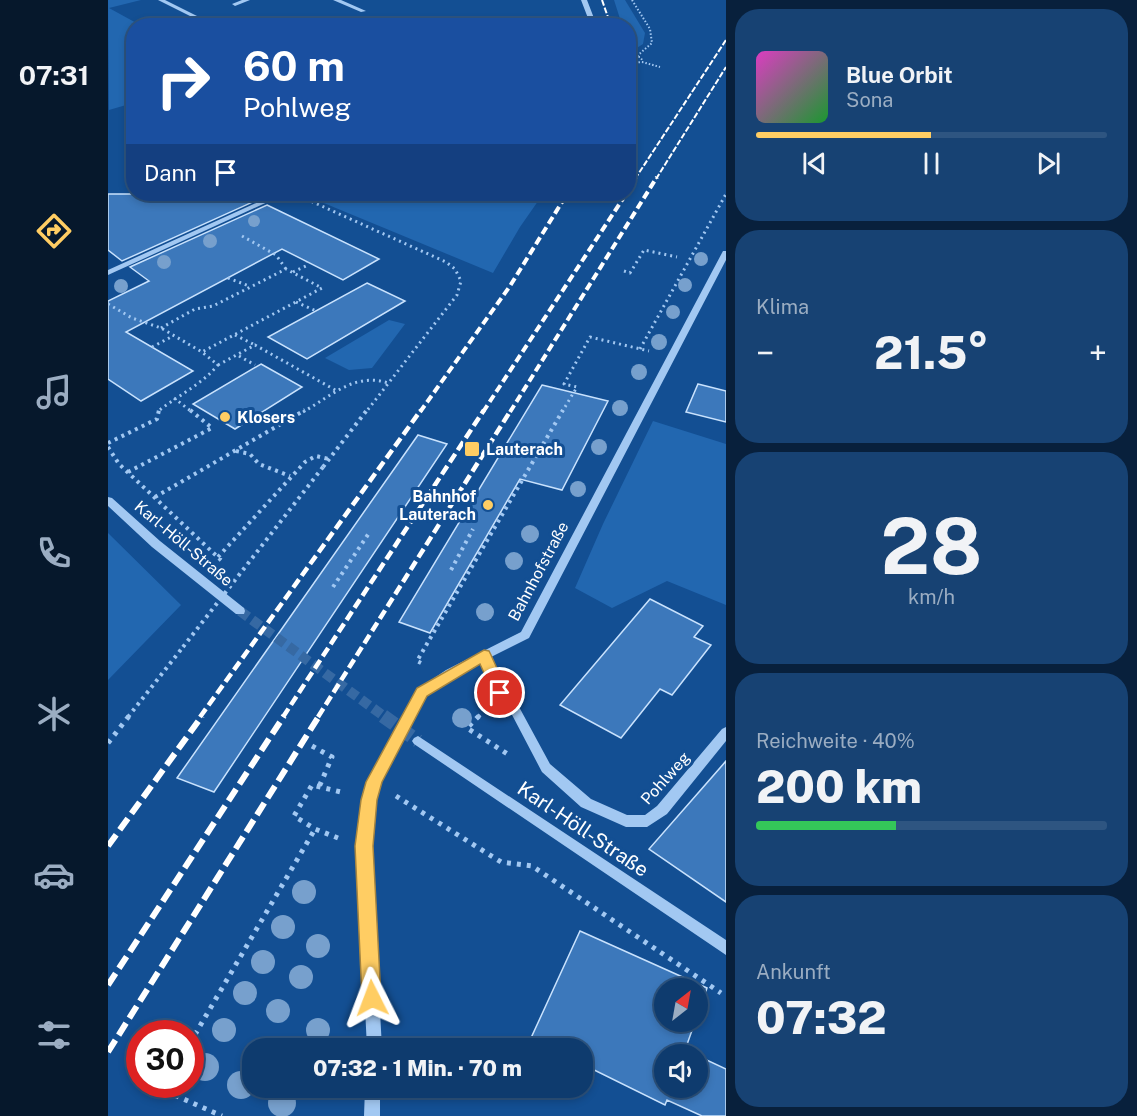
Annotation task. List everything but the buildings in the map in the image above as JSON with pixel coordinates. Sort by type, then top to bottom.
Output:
[{"type":"street","points":[[161,0],[198,18]]},
{"type":"street","points":[[235,4],[247,0]]},
{"type":"street","points":[[336,0],[363,11]]},
{"type":"street","points":[[584,0],[591,18]]},
{"type":"street","points":[[108,273],[265,201]]},
{"type":"street","name":"Bahnhofstraße","points":[[374,1038],[364,846],[369,800],[374,782],[422,692],[450,674],[525,634],[726,253]]},
{"type":"street","name":"Karl-Höll-Straße","points":[[108,500],[156,544],[240,611]]},
{"type":"street","name":"Pohlweg","points":[[484,655],[500,693],[514,708],[546,768],[586,802],[626,821],[647,821],[662,810],[726,732]]},
{"type":"street","name":"Karl-Höll-Straße","points":[[418,741],[726,948]]},
{"type":"street","points":[[372,1116],[373,1098]]},
{"type":"path","points":[[632,0],[649,27],[653,39],[649,47],[638,56],[643,58],[642,62]]},
{"type":"path","points":[[636,62],[660,67]]},
{"type":"path","points":[[640,349],[726,194]]},
{"type":"path","points":[[108,743],[458,295],[461,281],[455,268],[446,262],[311,201]]},
{"type":"path","points":[[202,352],[322,288],[286,269],[276,255],[238,234]]},
{"type":"path","points":[[624,272],[630,273],[644,250],[677,257]]},
{"type":"path","points":[[292,272],[306,266],[307,262]]},
{"type":"path","points":[[161,328],[195,309],[213,306],[286,269]]},
{"type":"path","points":[[228,278],[250,287]]},
{"type":"path","points":[[295,301],[316,311]]},
{"type":"path","points":[[108,304],[132,318],[161,328],[202,352],[218,365]]},
{"type":"path","points":[[234,334],[337,391]]},
{"type":"path","points":[[152,347],[173,336]]},
{"type":"path","points":[[450,674],[417,661],[577,387],[564,384],[590,337],[673,356]]},
{"type":"path","points":[[245,582],[128,472],[108,445],[158,419],[157,411],[174,398],[206,379],[218,365],[255,345]]},
{"type":"path","points":[[238,356],[255,365]]},
{"type":"path","points":[[155,498],[358,380],[373,378],[388,383]]},
{"type":"path","points":[[128,472],[212,428],[174,398]]},
{"type":"path","points":[[235,450],[250,454],[259,464],[290,476]]},
{"type":"path","points":[[218,557],[304,462],[316,456],[330,459]]},
{"type":"path","points":[[254,516],[260,518]]},
{"type":"path","points":[[451,570],[473,529]]},
{"type":"path","points":[[333,587],[369,533]]},
{"type":"path","points":[[467,729],[514,759]]},
{"type":"path","points":[[312,746],[332,757],[319,787]]},
{"type":"path","points":[[374,782],[501,862],[531,866],[721,993]]},
{"type":"path","points":[[364,846],[315,829],[294,816],[312,785],[369,800]]},
{"type":"path","points":[[203,1020],[315,829]]},
{"type":"path","points":[[182,1098],[222,1116]]},
{"type":"shaded area","points":[[108,0],[141,0],[109,8],[127,18],[126,105],[109,110]]},
{"type":"shaded area","points":[[614,0],[625,0],[636,18],[620,18]]},
{"type":"shaded area","points":[[636,18],[645,33],[643,44],[636,48]]},
{"type":"shaded area","points":[[319,201],[538,201],[493,273]]},
{"type":"shaded area","points":[[389,320],[405,324],[372,368],[349,370],[325,358]]},
{"type":"shaded area","points":[[653,421],[726,444],[726,605],[667,581],[612,608],[575,588]]},
{"type":"shaded area","points":[[108,533],[181,605],[108,680]]},
{"type":"tunnel","points":[[240,611],[385,717]]},
{"type":"tunnel","points":[[383,716],[418,741]]},
{"type":"railway","points":[[602,0],[608,18]]},
{"type":"railway","points":[[636,177],[726,40]]},
{"type":"railway","points":[[656,179],[726,67]]},
{"type":"railway","points":[[510,412],[657,177]]},
{"type":"railway","points":[[420,412],[510,286],[563,201]]},
{"type":"railway","points":[[483,412],[621,201]]},
{"type":"railway","points":[[200,717],[421,410]]},
{"type":"railway","points":[[283,717],[484,410]]},
{"type":"railway","points":[[318,717],[511,410]]},
{"type":"railway","points":[[108,846],[202,716]]},
{"type":"railway","points":[[108,985],[284,716]]},
{"type":"railway","points":[[108,1052],[319,716]]},
{"type":"place","name":"Klosers","points":[[225,417]]},
{"type":"place","name":"Lauterach","points":[[472,449]]},
{"type":"place","name":"Bahnhof Lauterach","points":[[488,505]]},
{"type":"route","points":[[372,998],[364,846],[369,800],[374,782],[422,692],[484,655],[500,693]]}]
